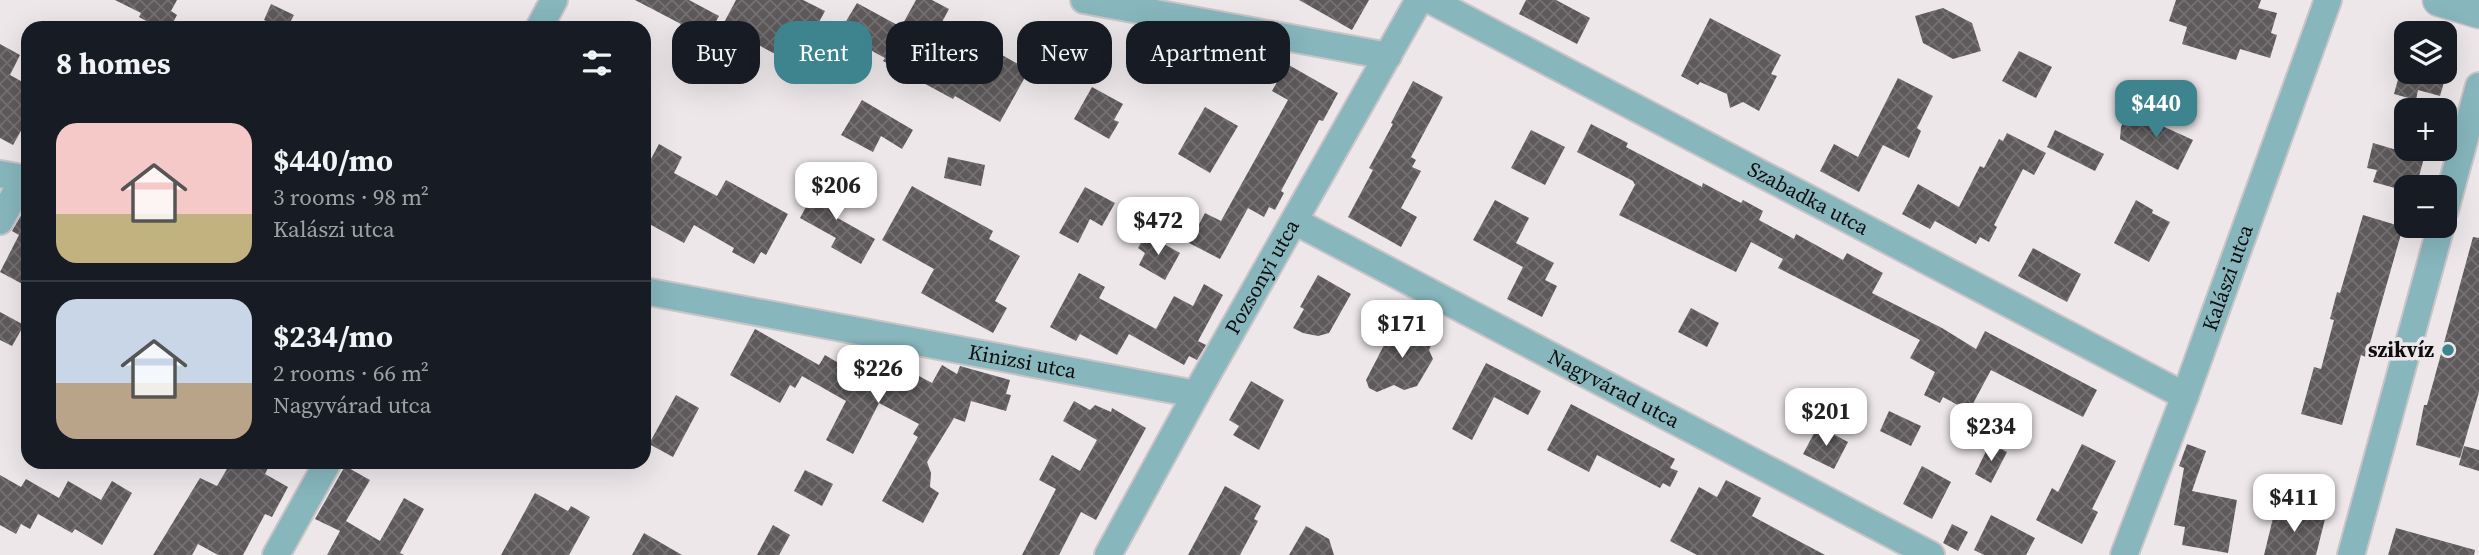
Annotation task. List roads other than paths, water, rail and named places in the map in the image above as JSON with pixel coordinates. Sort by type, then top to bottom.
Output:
[{"type":"street","points":[[543,21],[554,0]]},
{"type":"street","points":[[1084,0],[1388,57]]},
{"type":"street","name":"Pozsonyi utca","points":[[1118,551],[1196,394],[1296,222],[1419,0]]},
{"type":"street","name":"Szabadka utca","points":[[1430,0],[2185,396]]},
{"type":"street","name":"Kalászi utca","points":[[2124,555],[2185,396],[2328,0]]},
{"type":"street","points":[[2440,0],[2479,12]]},
{"type":"street","points":[[2455,175],[2479,86]]},
{"type":"street","points":[[0,221],[17,177]]},
{"type":"street","name":"Nagyvárad utca","points":[[1296,222],[1931,555]]},
{"type":"street","points":[[2351,555],[2438,238]]},
{"type":"street","name":"Kinizsi utca","points":[[651,292],[1196,394]]},
{"type":"street","points":[[275,555],[324,469]]},
{"type":"place","name":"szikvíz","points":[[2448,350]]}]
